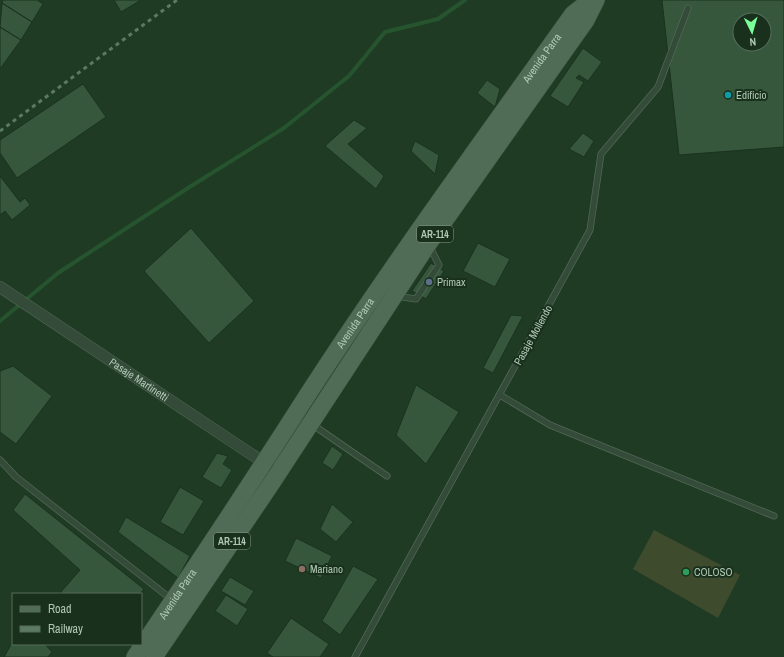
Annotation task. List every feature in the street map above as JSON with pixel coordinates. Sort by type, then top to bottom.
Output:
[{"type":"main road","name":"Avenida Parra","points":[[136,657],[180,605],[386,293],[442,198],[573,14],[591,0]]},
{"type":"main road","name":"Avenida Parra","points":[[386,293],[428,244],[586,20],[596,0]]},
{"type":"main road","name":"Avenida Parra","points":[[154,657],[180,605]]},
{"type":"street","name":"Pasaje Martinetti","points":[[0,287],[271,468]]},
{"type":"lane","name":"Pasaje Mollendo","points":[[356,657],[590,230],[601,154],[658,86],[688,8]]},
{"type":"lane","points":[[500,395],[550,425],[774,516]]},
{"type":"lane","points":[[303,418],[387,476]]},
{"type":"lane","points":[[0,460],[16,477],[180,605]]},
{"type":"green space","name":"COLOSO","points":[[654,530],[740,575],[718,618],[633,569]]},
{"type":"building","points":[[3,0],[37,0],[43,4],[32,22],[2,3]]},
{"type":"building","points":[[114,0],[141,0],[121,12]]},
{"type":"building","name":"Edificio","points":[[662,0],[784,0],[784,147],[679,155]]},
{"type":"building","points":[[2,3],[32,22],[21,40],[0,27]]},
{"type":"building","points":[[0,27],[21,40],[0,69]]},
{"type":"building","points":[[583,48],[602,62],[588,81],[579,75],[576,78],[584,82],[568,107],[550,96]]},
{"type":"building","points":[[487,80],[500,89],[495,107],[477,93]]},
{"type":"building","points":[[83,84],[106,117],[17,178],[0,153],[0,140]]},
{"type":"building","points":[[354,120],[367,128],[348,144],[384,176],[376,189],[325,146]]},
{"type":"building","points":[[583,133],[594,141],[584,157],[569,149]]},
{"type":"building","points":[[415,141],[439,155],[435,174],[411,151]]},
{"type":"building","points":[[0,176],[20,202],[25,198],[30,205],[12,220],[5,211],[0,215]]},
{"type":"building","points":[[191,228],[254,301],[209,343],[144,271]]},
{"type":"building","points":[[478,243],[510,259],[495,287],[463,271]]},
{"type":"building","points":[[431,263],[444,271],[426,299],[412,291]]},
{"type":"building","points":[[511,315],[523,316],[493,373],[483,368]]},
{"type":"building","points":[[13,366],[52,396],[16,444],[0,432],[0,371]]},
{"type":"building","points":[[416,385],[459,412],[426,464],[396,435]]},
{"type":"building","points":[[332,446],[343,454],[333,470],[322,463]]},
{"type":"building","points":[[217,453],[228,456],[223,464],[232,470],[221,488],[202,477]]},
{"type":"building","points":[[180,487],[204,501],[183,535],[160,522]]},
{"type":"building","points":[[25,494],[144,589],[141,593],[62,593],[61,592],[80,570],[13,510]]},
{"type":"building","points":[[332,504],[353,522],[336,542],[320,529]]},
{"type":"building","points":[[126,517],[190,556],[178,578],[118,532]]},
{"type":"building","points":[[296,538],[332,556],[321,578],[285,561]]},
{"type":"building","points":[[353,566],[378,579],[340,635],[322,621]]},
{"type":"building","points":[[230,577],[254,591],[245,605],[221,591]]},
{"type":"building","points":[[226,595],[248,609],[237,626],[215,611]]},
{"type":"building","points":[[291,618],[329,644],[320,657],[273,657],[267,653]]},
{"type":"building","points":[[12,643],[12,645],[46,645],[52,652],[48,657],[4,657]]},
{"type":"waterway","points":[[0,321],[58,273],[188,188],[284,128],[349,76],[385,32],[438,19],[465,0]]},
{"type":"railway","points":[[0,131],[177,0]]},
{"type":"place","name":"Edificio","points":[[728,95]]},
{"type":"place","name":"Primax","points":[[429,282]]},
{"type":"place","name":"Mariano","points":[[302,569]]},
{"type":"place","name":"COLOSO","points":[[686,572]]}]
